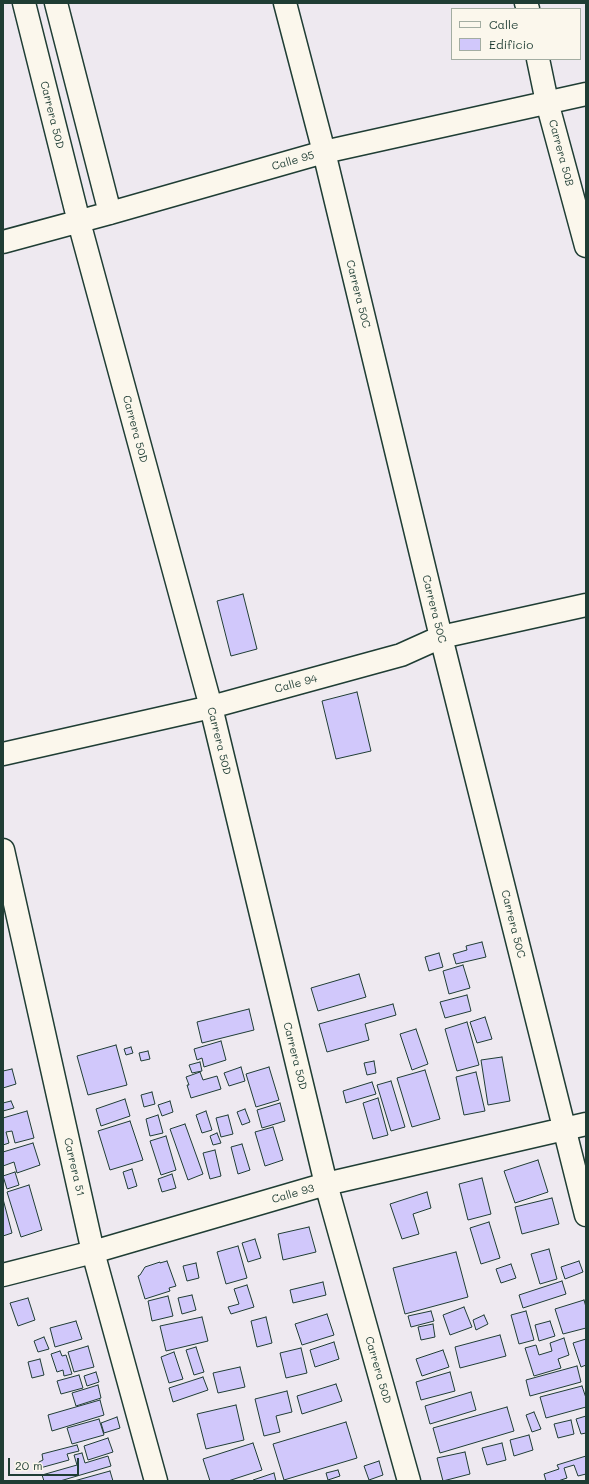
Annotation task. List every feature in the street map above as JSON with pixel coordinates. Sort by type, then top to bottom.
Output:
[{"type":"street","name":"Carrera 50D","points":[[24,3],[79,222],[211,707],[326,1184],[410,1481]]},
{"type":"street","points":[[56,3],[110,213]]},
{"type":"street","name":"Carrera 50C","points":[[285,3],[324,152],[441,637],[586,1215]]},
{"type":"street","name":"Carrera 50B","points":[[538,60],[547,102],[586,246]]},
{"type":"street","name":"Calle 95","points":[[3,242],[79,222],[324,152],[586,94]]},
{"type":"street","name":"Calle 94","points":[[3,754],[211,707],[401,655],[441,637],[586,605]]},
{"type":"street","name":"Carrera 51","points":[[3,850],[93,1252],[156,1481]]},
{"type":"street","name":"Calle 93","points":[[3,1275],[93,1252],[326,1184],[586,1124]]},
{"type":"building","points":[[243,594],[257,649],[231,656],[217,601]]},
{"type":"building","points":[[357,692],[371,751],[336,759],[322,701]]},
{"type":"building","points":[[482,942],[486,957],[456,964],[453,954],[467,950],[466,946]]},
{"type":"building","points":[[439,953],[443,967],[429,971],[425,957]]},
{"type":"building","points":[[463,965],[470,988],[449,994],[443,971]]},
{"type":"building","points":[[359,974],[366,997],[318,1011],[311,988]]},
{"type":"building","points":[[467,995],[471,1011],[445,1018],[440,1002]]},
{"type":"building","points":[[393,1004],[396,1015],[365,1024],[369,1040],[327,1052],[319,1024]]},
{"type":"building","points":[[249,1009],[254,1030],[202,1043],[197,1022]]},
{"type":"building","points":[[485,1017],[492,1039],[477,1043],[470,1022]]},
{"type":"building","points":[[467,1022],[479,1065],[457,1071],[445,1029]]},
{"type":"building","points":[[416,1029],[428,1064],[412,1070],[400,1034]]},
{"type":"building","points":[[221,1041],[226,1060],[204,1067],[202,1058],[197,1060],[194,1049]]},
{"type":"building","points":[[116,1045],[127,1085],[88,1095],[77,1056]]},
{"type":"building","points":[[131,1047],[133,1053],[126,1055],[124,1049]]},
{"type":"building","points":[[148,1051],[150,1059],[141,1061],[139,1053]]},
{"type":"building","points":[[502,1057],[510,1101],[488,1105],[481,1060]]},
{"type":"building","points":[[374,1061],[376,1073],[367,1075],[364,1063]]},
{"type":"building","points":[[200,1062],[202,1071],[192,1073],[189,1065]]},
{"type":"building","points":[[241,1067],[245,1081],[229,1086],[224,1073]]},
{"type":"building","points":[[269,1067],[279,1100],[256,1107],[246,1074]]},
{"type":"building","points":[[12,1069],[16,1084],[3,1088],[3,1071]]},
{"type":"building","points":[[425,1070],[440,1119],[412,1127],[397,1078]]},
{"type":"building","points":[[200,1072],[203,1080],[217,1076],[221,1089],[191,1098],[186,1077]]},
{"type":"building","points":[[476,1072],[485,1111],[464,1115],[456,1077]]},
{"type":"building","points":[[391,1081],[405,1127],[391,1131],[377,1085]]},
{"type":"building","points":[[372,1082],[376,1094],[346,1103],[343,1091]]},
{"type":"building","points":[[152,1092],[155,1104],[144,1107],[141,1095]]},
{"type":"building","points":[[378,1098],[388,1135],[373,1139],[363,1103]]},
{"type":"building","points":[[125,1099],[130,1116],[101,1126],[96,1109]]},
{"type":"building","points":[[11,1101],[14,1108],[3,1111],[3,1103]]},
{"type":"building","points":[[170,1101],[173,1112],[162,1116],[158,1105]]},
{"type":"building","points":[[280,1103],[285,1121],[262,1128],[257,1110]]},
{"type":"building","points":[[245,1109],[250,1122],[242,1125],[237,1112]]},
{"type":"building","points":[[27,1111],[34,1138],[15,1143],[12,1131],[6,1132],[9,1143],[3,1145],[3,1118]]},
{"type":"building","points":[[206,1111],[212,1130],[202,1133],[196,1115]]},
{"type":"building","points":[[158,1115],[163,1133],[150,1136],[146,1119]]},
{"type":"building","points":[[228,1115],[233,1134],[221,1137],[216,1118]]},
{"type":"building","points":[[130,1121],[143,1160],[110,1170],[98,1131]]},
{"type":"building","points":[[185,1124],[203,1174],[188,1180],[170,1129]]},
{"type":"building","points":[[273,1127],[283,1160],[265,1166],[255,1132]]},
{"type":"building","points":[[217,1133],[221,1143],[213,1145],[210,1136]]},
{"type":"building","points":[[166,1136],[176,1170],[161,1175],[150,1141]]},
{"type":"building","points":[[33,1143],[40,1165],[17,1173],[14,1162],[3,1166],[3,1152]]},
{"type":"building","points":[[242,1144],[250,1170],[238,1174],[231,1147]]},
{"type":"building","points":[[215,1150],[221,1176],[210,1179],[203,1153]]},
{"type":"building","points":[[538,1160],[548,1192],[515,1203],[504,1171]]},
{"type":"building","points":[[132,1169],[137,1186],[128,1189],[123,1172]]},
{"type":"building","points":[[15,1172],[19,1185],[7,1189],[3,1176]]},
{"type":"building","points":[[172,1174],[176,1188],[162,1192],[158,1179]]},
{"type":"building","points":[[482,1178],[491,1214],[468,1220],[459,1184]]},
{"type":"building","points":[[29,1185],[42,1230],[21,1237],[7,1192]]},
{"type":"building","points":[[427,1192],[431,1208],[413,1214],[419,1234],[402,1239],[390,1204]]},
{"type":"building","points":[[552,1198],[559,1224],[522,1234],[515,1207]]},
{"type":"building","points":[[3,1199],[12,1233],[3,1236]]},
{"type":"building","points":[[489,1222],[500,1258],[481,1264],[470,1228]]},
{"type":"building","points":[[309,1227],[316,1252],[283,1260],[278,1234]]},
{"type":"building","points":[[255,1239],[261,1258],[248,1262],[242,1243]]},
{"type":"building","points":[[238,1246],[247,1278],[226,1284],[217,1252]]},
{"type":"building","points":[[549,1249],[557,1279],[540,1284],[531,1254]]},
{"type":"building","points":[[456,1252],[468,1297],[405,1314],[393,1268]]},
{"type":"building","points":[[167,1261],[176,1286],[169,1288],[170,1291],[145,1299],[138,1276],[145,1267]]},
{"type":"building","points":[[579,1261],[583,1272],[565,1279],[561,1267]]},
{"type":"building","points":[[196,1263],[199,1278],[187,1281],[183,1266]]},
{"type":"building","points":[[511,1264],[516,1278],[501,1283],[496,1269]]},
{"type":"building","points":[[562,1281],[566,1294],[523,1308],[519,1295]]},
{"type":"building","points":[[323,1282],[326,1295],[293,1303],[290,1290]]},
{"type":"building","points":[[247,1285],[254,1307],[231,1314],[228,1307],[239,1304],[234,1289]]},
{"type":"building","points":[[192,1295],[196,1310],[182,1314],[178,1298]]},
{"type":"building","points":[[168,1296],[173,1316],[152,1321],[148,1301]]},
{"type":"building","points":[[28,1298],[35,1320],[18,1326],[10,1303]]},
{"type":"building","points":[[584,1300],[586,1307],[586,1328],[563,1334],[555,1309]]},
{"type":"building","points":[[464,1307],[472,1327],[450,1335],[443,1315]]},
{"type":"building","points":[[431,1311],[434,1321],[411,1327],[408,1316]]},
{"type":"building","points":[[526,1311],[534,1340],[519,1344],[511,1315]]},
{"type":"building","points":[[327,1314],[334,1335],[302,1345],[295,1324]]},
{"type":"building","points":[[484,1315],[488,1324],[476,1330],[473,1320]]},
{"type":"building","points":[[202,1317],[208,1341],[166,1351],[160,1326]]},
{"type":"building","points":[[266,1317],[272,1343],[257,1347],[251,1321]]},
{"type":"building","points":[[76,1321],[82,1339],[55,1347],[50,1328]]},
{"type":"building","points":[[550,1321],[555,1336],[539,1341],[535,1325]]},
{"type":"building","points":[[433,1324],[435,1337],[421,1340],[418,1327]]},
{"type":"building","points":[[500,1335],[506,1356],[460,1368],[455,1347]]},
{"type":"building","points":[[44,1337],[49,1349],[38,1352],[34,1341]]},
{"type":"building","points":[[564,1338],[569,1355],[558,1359],[561,1368],[534,1376],[525,1348],[536,1345],[539,1355],[552,1351],[550,1343]]},
{"type":"building","points":[[586,1339],[586,1365],[581,1367],[573,1343]]},
{"type":"building","points":[[334,1342],[339,1359],[315,1367],[310,1350]]},
{"type":"building","points":[[88,1346],[94,1367],[74,1372],[68,1352]]},
{"type":"building","points":[[196,1347],[204,1372],[194,1375],[186,1350]]},
{"type":"building","points":[[301,1348],[307,1373],[286,1378],[280,1353]]},
{"type":"building","points":[[443,1350],[449,1367],[422,1376],[416,1359]]},
{"type":"building","points":[[60,1351],[62,1356],[66,1355],[72,1374],[64,1376],[63,1370],[57,1372],[51,1354]]},
{"type":"building","points":[[174,1352],[183,1379],[169,1383],[161,1357]]},
{"type":"building","points":[[40,1359],[44,1375],[32,1378],[28,1362]]},
{"type":"building","points":[[577,1366],[581,1382],[530,1396],[526,1380]]},
{"type":"building","points":[[240,1367],[245,1387],[218,1393],[213,1373]]},
{"type":"building","points":[[96,1372],[99,1382],[87,1386],[84,1376]]},
{"type":"building","points":[[450,1372],[455,1391],[421,1400],[416,1382]]},
{"type":"building","points":[[79,1375],[83,1388],[61,1394],[57,1381]]},
{"type":"building","points":[[203,1377],[208,1390],[173,1402],[169,1388]]},
{"type":"building","points":[[336,1384],[342,1401],[302,1414],[297,1396]]},
{"type":"building","points":[[98,1385],[101,1398],[76,1406],[72,1393]]},
{"type":"building","points":[[582,1386],[586,1398],[586,1407],[546,1418],[540,1397]]},
{"type":"building","points":[[287,1391],[292,1412],[276,1416],[280,1432],[264,1436],[255,1399]]},
{"type":"building","points":[[471,1392],[476,1410],[430,1424],[425,1406]]},
{"type":"building","points":[[100,1400],[104,1415],[52,1431],[48,1415]]},
{"type":"building","points":[[236,1405],[244,1440],[206,1449],[197,1414]]},
{"type":"building","points":[[507,1407],[514,1431],[440,1453],[433,1428]]},
{"type":"building","points":[[534,1412],[541,1429],[532,1432],[526,1415]]},
{"type":"building","points":[[586,1416],[586,1433],[581,1434],[576,1419]]},
{"type":"building","points":[[117,1417],[120,1428],[104,1433],[101,1423]]},
{"type":"building","points":[[99,1419],[104,1435],[72,1444],[67,1428]]},
{"type":"building","points":[[571,1420],[574,1434],[558,1438],[554,1424]]},
{"type":"building","points":[[346,1422],[357,1458],[284,1480],[273,1444]]},
{"type":"building","points":[[529,1435],[533,1450],[514,1456],[510,1440]]},
{"type":"building","points":[[108,1438],[113,1452],[88,1460],[84,1446]]},
{"type":"building","points":[[253,1443],[262,1470],[228,1481],[210,1481],[203,1459]]},
{"type":"building","points":[[502,1443],[506,1460],[487,1465],[482,1448]]},
{"type":"building","points":[[77,1445],[79,1451],[67,1454],[69,1460],[40,1468],[39,1462],[43,1460],[42,1454]]},
{"type":"building","points":[[465,1452],[470,1474],[443,1481],[437,1458]]},
{"type":"building","points":[[82,1453],[85,1463],[108,1456],[111,1466],[60,1481],[44,1481],[42,1475],[77,1465],[74,1455]]},
{"type":"building","points":[[586,1456],[586,1474],[578,1476],[574,1465],[564,1468],[567,1478],[558,1481],[546,1481],[544,1474],[559,1469],[557,1465]]},
{"type":"building","points":[[379,1461],[383,1475],[369,1480],[364,1466]]},
{"type":"building","points":[[338,1470],[340,1476],[328,1480],[326,1473]]},
{"type":"building","points":[[110,1471],[113,1481],[74,1481]]},
{"type":"building","points":[[274,1473],[276,1481],[253,1481],[253,1480]]}]
